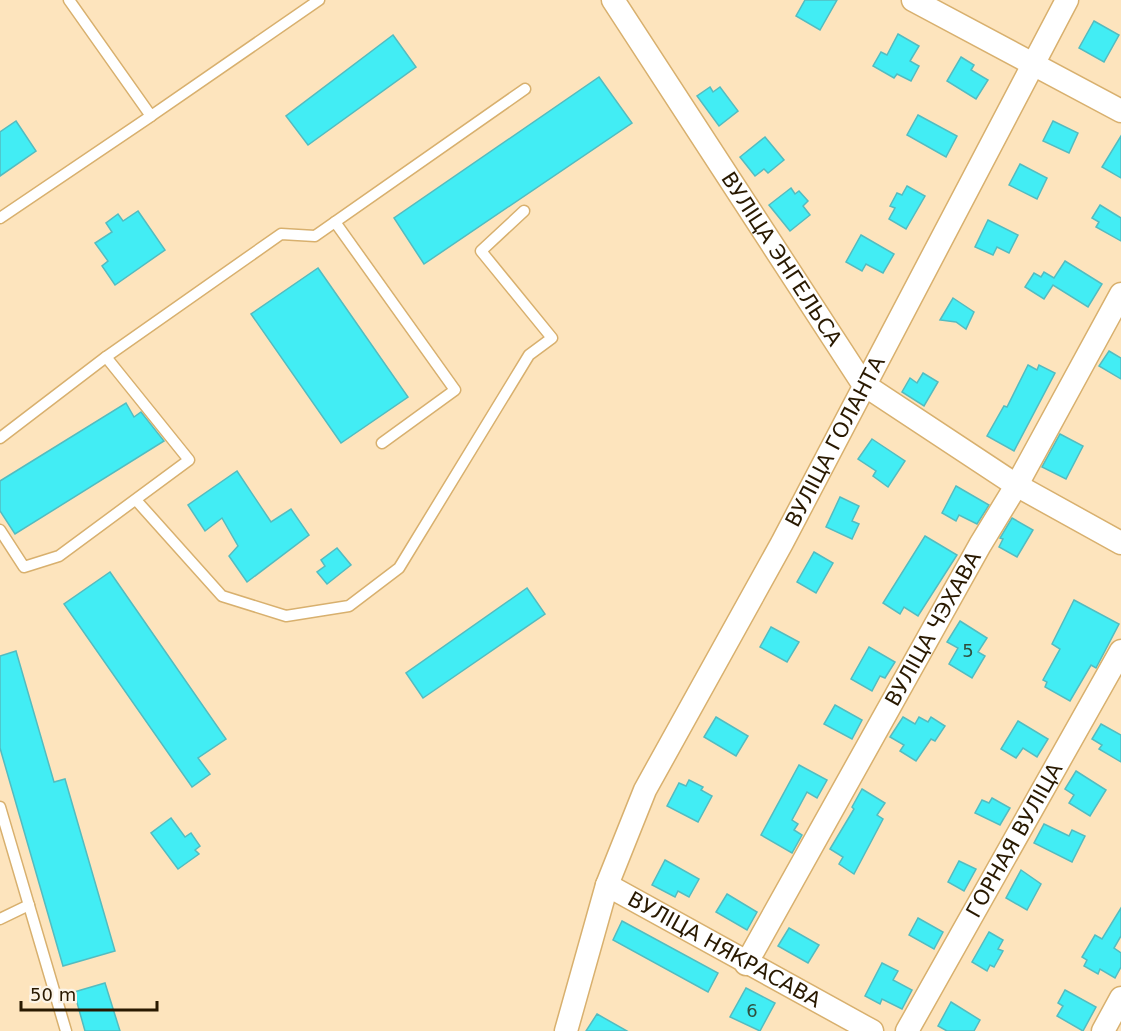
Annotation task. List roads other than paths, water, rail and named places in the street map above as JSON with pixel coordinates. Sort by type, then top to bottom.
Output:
[{"type":"street","name":"ВУЛІЦА ЭНГЕЛЬСА","points":[[613,0],[863,384],[1016,485],[1121,543]]},
{"type":"street","points":[[913,0],[1121,111]]},
{"type":"street","name":"ВУЛІЦА ГОЛАНТА","points":[[566,1031],[607,885],[645,790],[782,543],[863,384],[1034,66],[1067,0]]},
{"type":"street","name":"ВУЛІЦА ЧЭХАВА","points":[[747,963],[1121,294]]},
{"type":"street","name":"ГОРНАЯ ВУЛІЦА","points":[[907,1031],[1121,651]]},
{"type":"street","name":"ВУЛІЦА НЯКРАСАВА","points":[[607,885],[872,1031]]},
{"type":"street","points":[[1103,1031],[1121,998]]},
{"type":"lane","points":[[69,0],[151,116]]},
{"type":"lane","points":[[0,218],[319,0]]},
{"type":"lane","points":[[0,438],[106,357],[281,234],[315,236],[525,89]]},
{"type":"lane","points":[[136,500],[222,596],[286,616],[349,606],[399,568],[529,355],[552,338],[481,251],[524,211]]},
{"type":"lane","points":[[335,222],[455,390],[382,443]]},
{"type":"lane","points":[[0,530],[24,567],[59,556],[189,460],[106,357]]},
{"type":"lane","points":[[0,807],[66,1031]]},
{"type":"lane","points":[[0,918],[29,905]]}]
